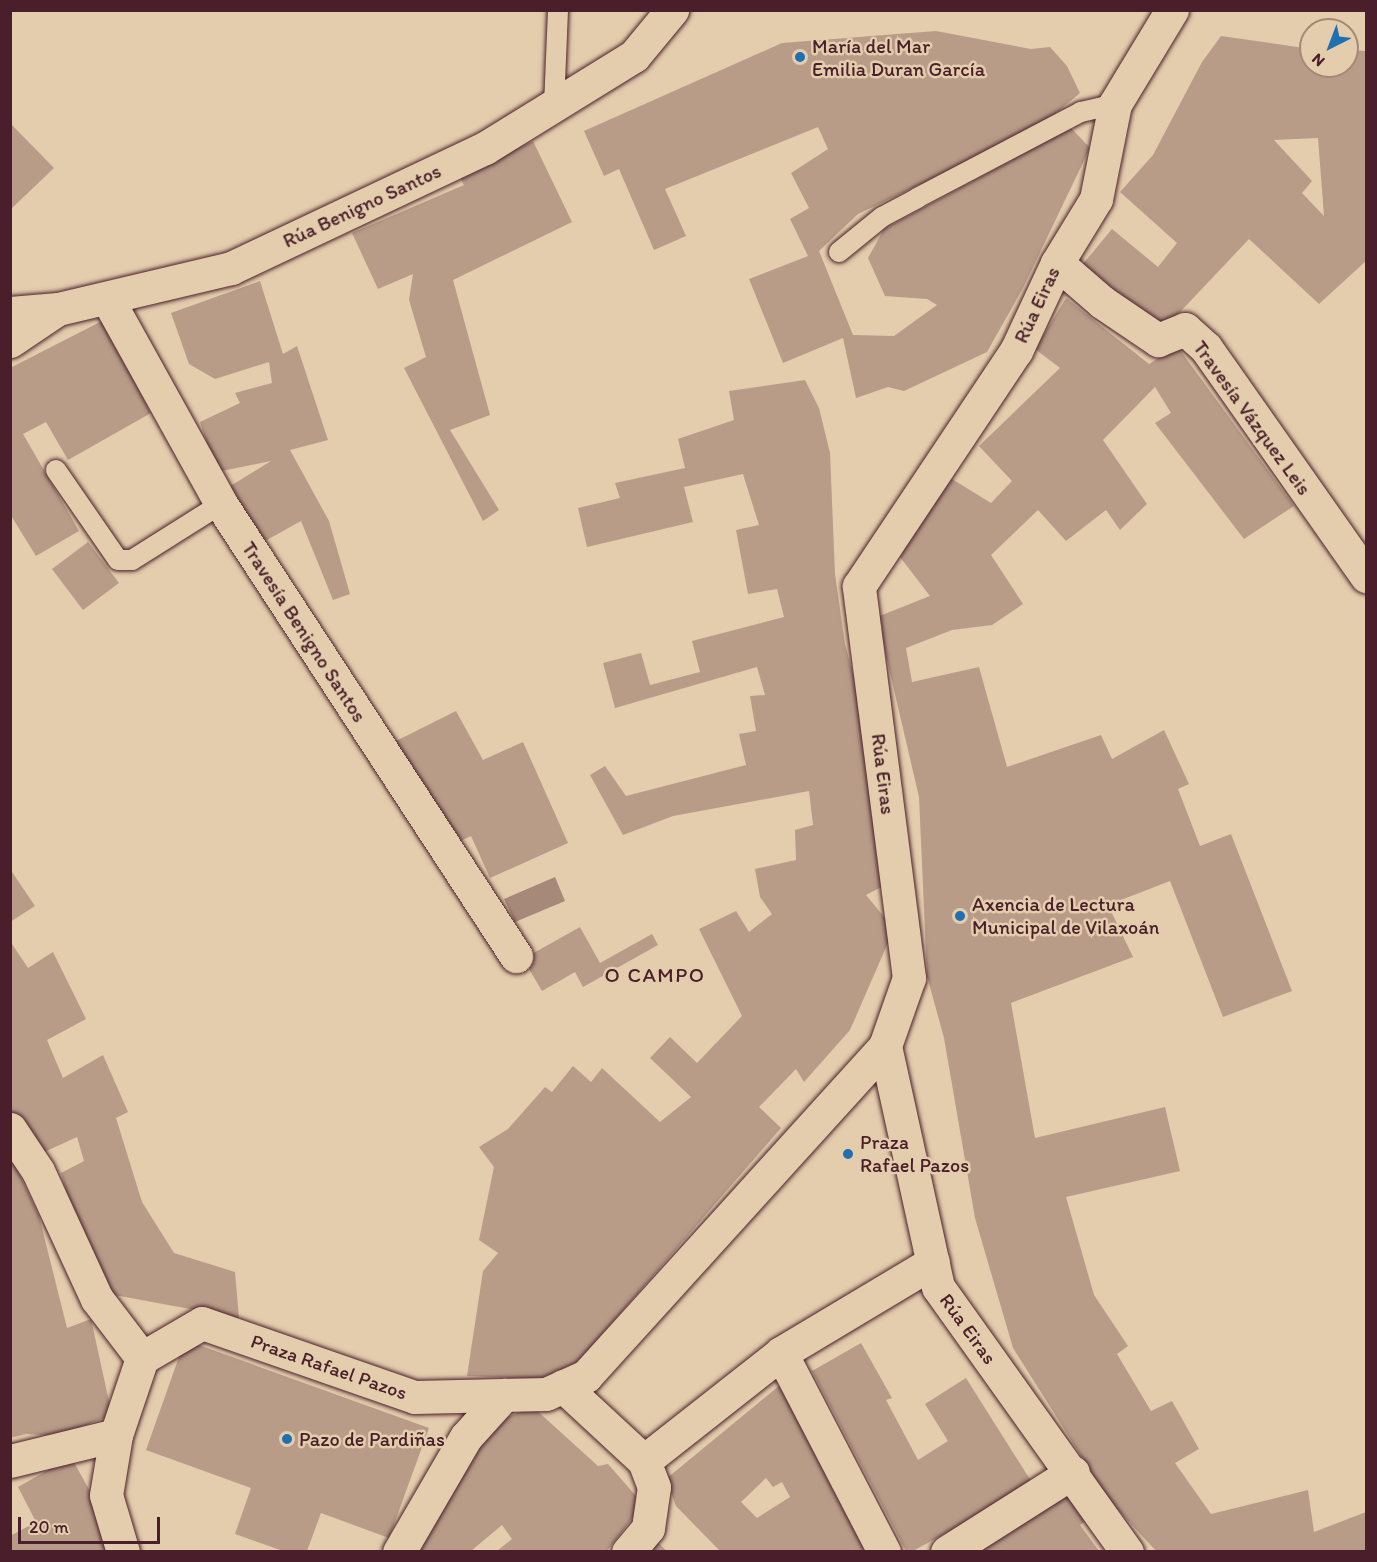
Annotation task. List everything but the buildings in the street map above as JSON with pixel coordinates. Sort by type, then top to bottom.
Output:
[{"type":"street","name":"Rúa Benigno Santos","points":[[10,314],[58,309],[231,268],[485,148],[634,56],[672,10]]},
{"type":"street","name":"Rúa Eiras","points":[[1127,1551],[1073,1472],[938,1287],[885,1046],[909,978],[859,586],[1016,351],[1057,262],[1096,199],[1115,104],[1172,10]]},
{"type":"street","name":"Travesía Vázquez Leis","points":[[1057,262],[1102,302],[1158,340],[1185,329],[1206,348],[1366,576]]},
{"type":"street","name":"Travesía Benigno Santos","points":[[107,298],[221,504],[516,956]]},
{"type":"street","points":[[10,341],[58,309]]},
{"type":"street","name":"Praza Rafael Pazos","points":[[142,1358],[202,1323],[415,1397],[546,1394],[586,1376],[885,1046]]},
{"type":"street","points":[[10,1129],[38,1171],[97,1299],[142,1358],[116,1435],[106,1495],[123,1551]]},
{"type":"street","points":[[644,1461],[781,1353],[933,1262]]},
{"type":"street","points":[[781,1353],[884,1551]]},
{"type":"street","points":[[563,1386],[644,1461],[654,1487],[648,1528],[628,1551]]},
{"type":"street","points":[[399,1551],[466,1437],[504,1395]]},
{"type":"street","points":[[10,1461],[116,1435]]},
{"type":"street","points":[[947,1551],[1073,1472]]},
{"type":"lane","points":[[554,106],[558,10]]},
{"type":"lane","points":[[839,252],[882,218],[917,198],[1081,112],[1115,104]]},
{"type":"lane","points":[[56,470],[118,560],[132,560],[221,504]]},
{"type":"shaded area","points":[[555,877],[565,901],[515,922],[504,899]]},
{"type":"place","name":"María del Mar Emilia Duran García","points":[[800,57]]},
{"type":"place","name":"Axencia de Lectura Municipal de Vilaxoán","points":[[960,916]]},
{"type":"place","name":"Praza Rafael Pazos","points":[[848,1154]]},
{"type":"place","name":"Pazo de Pardiñas","points":[[287,1439]]},
{"type":"district","name":"O CAMPO","points":[[655,975]]}]
